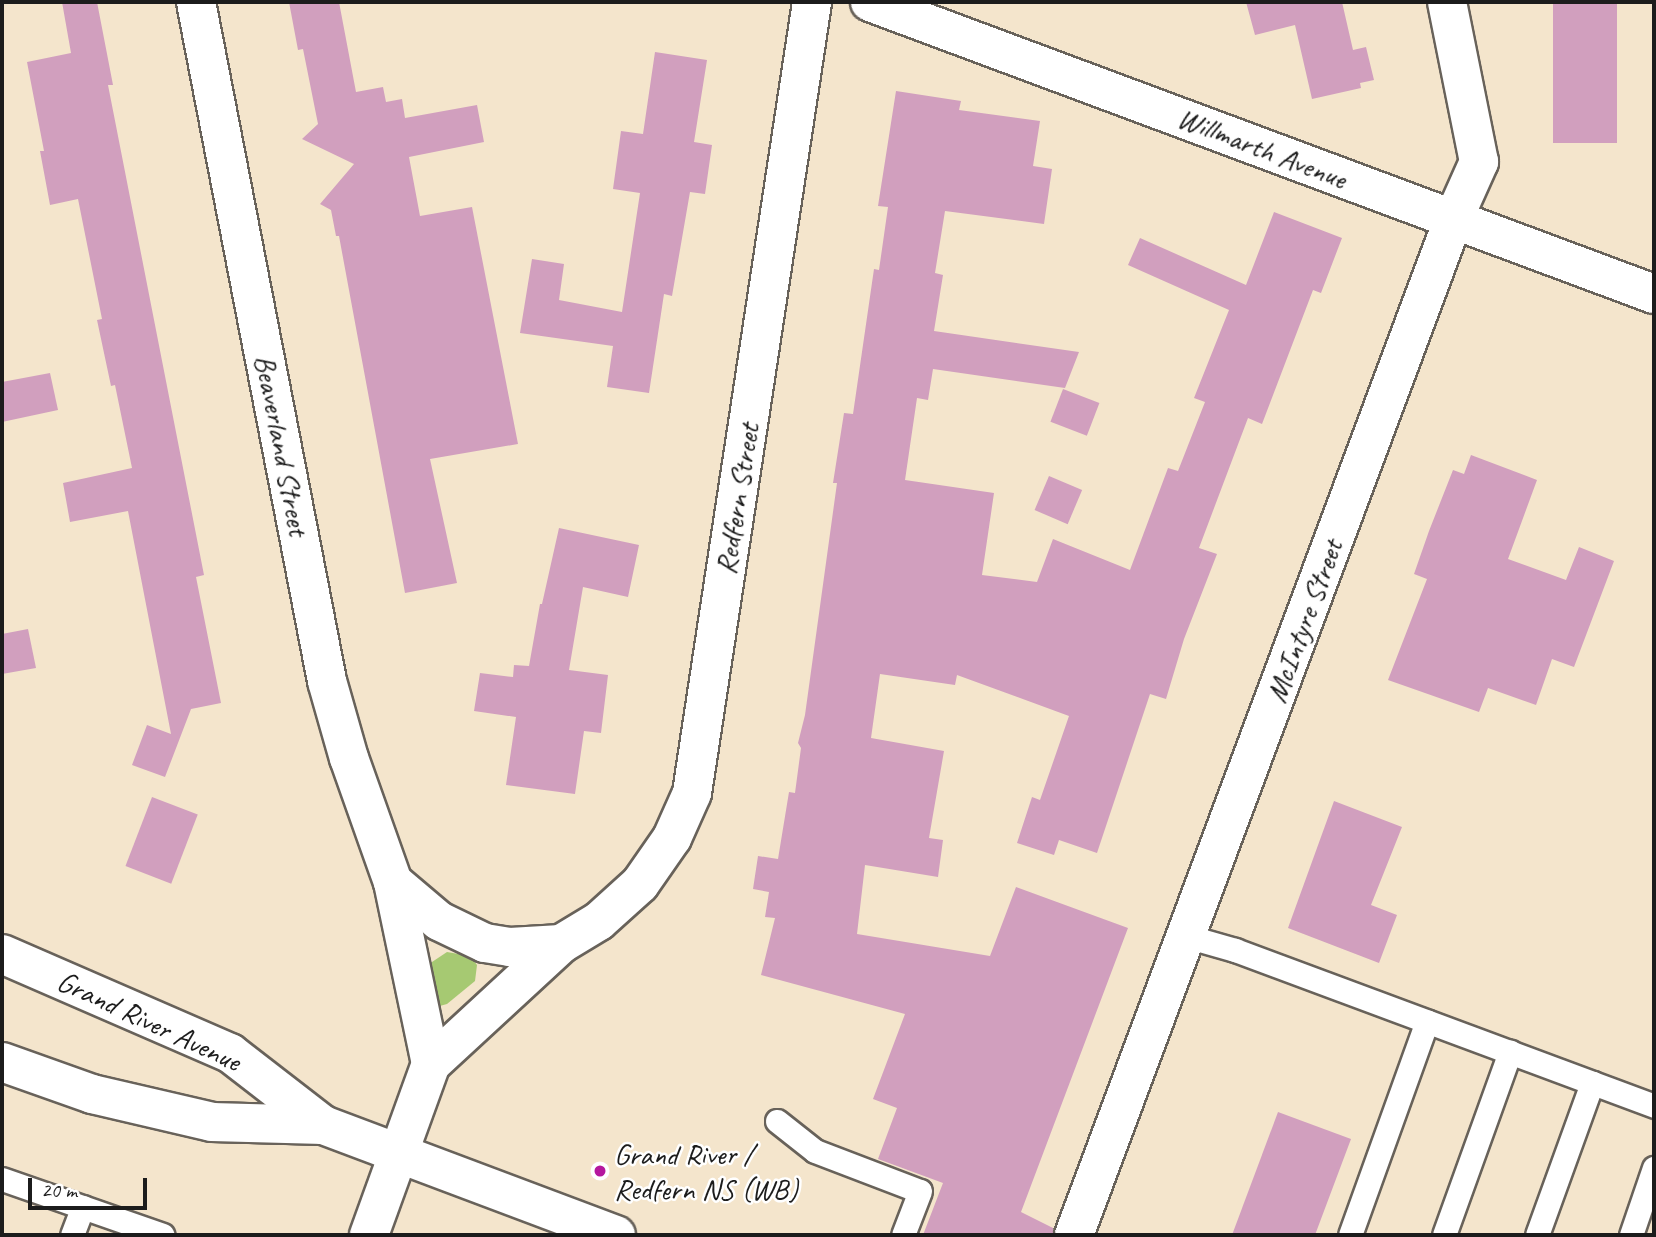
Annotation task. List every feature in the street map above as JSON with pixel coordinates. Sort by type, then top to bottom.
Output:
[{"type":"street","name":"Beaverland Street","points":[[196,2],[327,681],[349,758],[393,882],[431,1064]]},
{"type":"street","name":"Redfern Street","points":[[561,944],[599,921],[640,884],[672,838],[692,793],[812,2]]},
{"type":"street","name":"Willmarth Avenue","points":[[870,2],[1654,294]]},
{"type":"street","name":"McIntyre Street","points":[[1074,1235],[1453,220],[1479,162],[1447,2]]},
{"type":"street","points":[[393,882],[439,921],[485,943],[510,947],[561,944]]},
{"type":"street","points":[[369,1235],[431,1064],[561,944]]},
{"type":"street","name":"Grand River Avenue","points":[[2,954],[230,1053],[323,1125],[616,1235]]},
{"type":"street","name":"Grand River Avenue","points":[[2,1062],[92,1094],[212,1122],[323,1125]]},
{"type":"lane","points":[[1186,936],[1235,950],[1654,1106]]},
{"type":"lane","points":[[1350,1235],[1427,1021]]},
{"type":"lane","points":[[1444,1235],[1510,1052]]},
{"type":"lane","points":[[1537,1235],[1592,1083]]},
{"type":"lane","points":[[777,1121],[815,1151],[920,1191],[903,1235]]},
{"type":"lane","points":[[1631,1235],[1654,1168]]},
{"type":"lane","points":[[2,1179],[163,1235]]},
{"type":"lane","points":[[72,1235],[83,1207]]},
{"type":"green space","points":[[447,952],[470,956],[477,965],[475,981],[447,1004],[436,1007],[429,964]]},
{"type":"building","points":[[62,2],[97,2],[113,85],[108,85],[204,575],[196,577],[221,703],[191,709],[165,777],[132,765],[147,725],[171,734],[128,511],[70,522],[63,483],[132,468],[115,385],[111,386],[97,320],[102,319],[78,199],[50,205],[40,151],[44,151],[27,62],[71,53]]},
{"type":"building","points":[[289,2],[339,2],[356,92],[383,87],[386,102],[402,99],[405,118],[477,105],[484,142],[409,157],[420,216],[472,207],[518,444],[430,459],[457,583],[405,593],[339,236],[336,236],[331,210],[320,204],[354,164],[302,139],[318,124],[303,49],[298,50]]},
{"type":"building","points":[[1246,2],[1342,2],[1353,50],[1366,47],[1374,80],[1360,83],[1361,88],[1312,99],[1295,25],[1255,35]]},
{"type":"building","points":[[1553,2],[1617,2],[1617,143],[1553,143]]},
{"type":"building","points":[[655,52],[707,60],[694,142],[712,145],[705,194],[690,192],[672,296],[664,294],[649,393],[607,387],[613,346],[520,333],[532,259],[564,264],[559,300],[622,312],[640,193],[613,189],[621,131],[643,134]]},
{"type":"building","points":[[896,91],[961,101],[959,110],[1040,121],[1033,166],[1052,169],[1044,224],[945,211],[935,273],[943,275],[934,331],[1079,352],[1065,388],[933,369],[928,400],[917,398],[905,480],[994,493],[982,575],[1037,582],[1053,539],[1130,570],[1168,468],[1178,471],[1205,402],[1194,398],[1229,310],[1128,265],[1140,238],[1246,285],[1274,212],[1342,238],[1321,293],[1313,290],[1262,424],[1248,418],[1199,548],[1217,554],[1184,639],[1166,699],[1150,694],[1097,853],[1059,840],[1054,855],[1017,843],[1032,797],[1040,800],[1069,716],[957,675],[955,685],[880,674],[871,738],[944,751],[929,838],[943,840],[938,877],[865,865],[857,934],[990,956],[1016,887],[1128,928],[1021,1212],[1053,1228],[1053,1235],[923,1235],[943,1183],[878,1159],[897,1108],[873,1099],[905,1014],[761,975],[775,918],[765,917],[769,892],[753,889],[758,856],[778,859],[789,792],[795,793],[801,748],[798,743],[805,715],[844,413],[853,414],[874,269],[879,270],[888,207],[878,206]]},
{"type":"building","points":[[50,373],[58,410],[2,422],[2,382]]},
{"type":"building","points":[[1063,389],[1099,403],[1087,436],[1050,422]]},
{"type":"building","points":[[1471,455],[1537,480],[1508,559],[1566,580],[1579,547],[1614,561],[1574,667],[1552,659],[1536,705],[1488,688],[1479,712],[1388,680],[1427,579],[1414,574],[1429,531],[1453,470],[1464,474]]},
{"type":"building","points":[[1049,476],[1082,490],[1068,524],[1035,510]]},
{"type":"building","points":[[559,528],[639,545],[628,597],[583,587],[569,670],[608,675],[601,733],[584,731],[575,794],[506,785],[516,717],[474,711],[480,673],[513,677],[514,665],[529,666],[540,604]]},
{"type":"building","points":[[28,629],[36,668],[2,674],[2,634]]},
{"type":"building","points":[[152,797],[198,815],[171,884],[125,866]]},
{"type":"building","points":[[1334,801],[1402,827],[1371,905],[1397,915],[1379,963],[1288,928]]},
{"type":"building","points":[[1278,1112],[1351,1139],[1315,1235],[1232,1235]]},
{"type":"place","name":"Grand River / Redfern NS (WB)","points":[[600,1171]]}]
